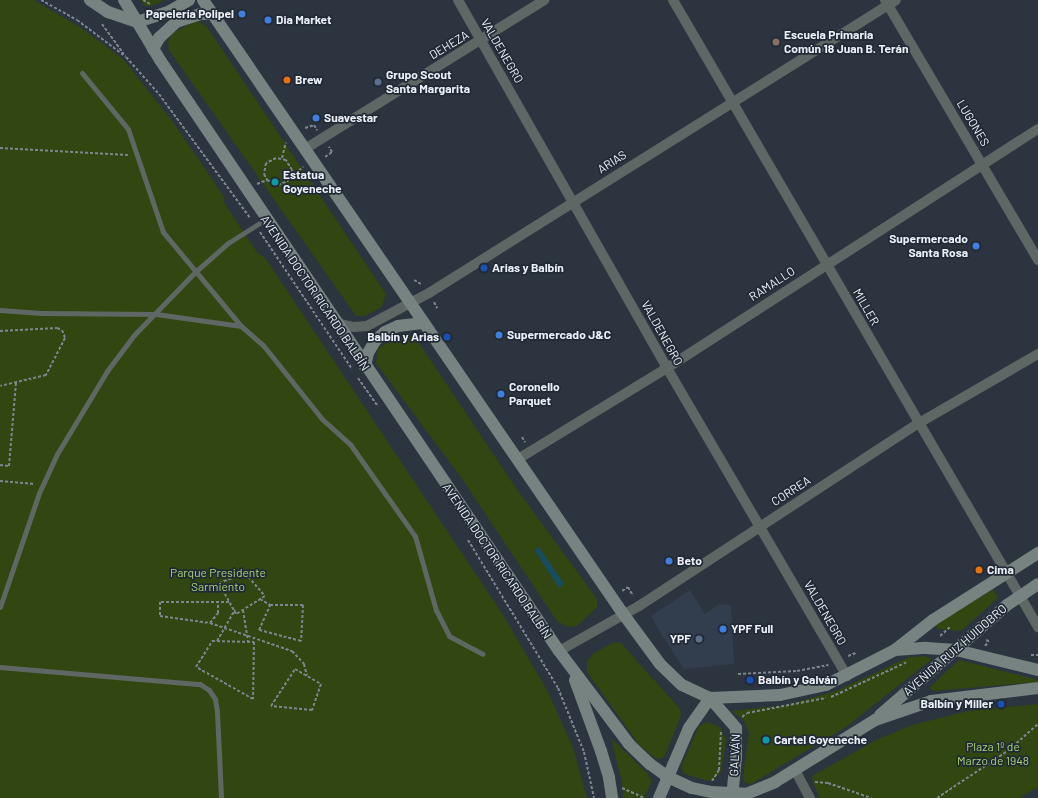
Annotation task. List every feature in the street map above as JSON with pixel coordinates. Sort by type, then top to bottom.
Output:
[{"type":"main road","points":[[90,0],[108,12],[137,22],[170,11],[189,0]]},
{"type":"main road","name":"AVENIDA DOCTOR RICARDO BALBÍN","points":[[124,0],[153,49],[266,219],[559,652],[634,749],[668,777],[692,788],[732,796],[758,790],[795,770],[874,720],[931,701],[1038,688]]},
{"type":"main road","points":[[203,0],[306,148],[410,303],[624,615],[674,678],[693,692],[710,698],[804,692],[847,676],[895,650],[933,620],[1007,571],[1038,553]]},
{"type":"main road","points":[[153,49],[159,38],[176,22],[194,15],[212,14]]},
{"type":"main road","points":[[365,367],[368,353],[385,332],[398,326],[424,323]]},
{"type":"main road","name":"AVENIDA RUIZ HUIDOBRO","points":[[874,720],[1020,595],[1038,584]]},
{"type":"main road","points":[[895,650],[926,648],[956,650],[1038,670]]},
{"type":"main road","points":[[571,669],[601,751],[609,778],[612,798]]},
{"type":"main road","points":[[659,798],[688,728],[710,698]]},
{"type":"main road","name":"GALVÁN","points":[[710,698],[736,728],[737,740],[732,796]]},
{"type":"street","name":"VALDENEGRO","points":[[458,0],[667,368],[847,676]]},
{"type":"street","name":"DEHEZA","points":[[306,148],[482,41],[544,0]]},
{"type":"street","name":"MILLER","points":[[673,0],[918,423],[1007,571],[1038,627]]},
{"type":"street","name":"ARIAS","points":[[336,323],[352,327],[367,326],[410,303],[574,202],[890,2]]},
{"type":"street","name":"LUGONES","points":[[890,2],[982,165],[1038,260]]},
{"type":"street","name":"RAMALLO","points":[[518,459],[667,368],[826,264],[1038,129]]},
{"type":"street","name":"CORREA","points":[[559,652],[639,606],[918,423],[1038,354]]},
{"type":"street","points":[[795,770],[810,798]]},
{"type":"lane","points":[[82,73],[128,129],[138,155],[152,206],[163,232],[241,326],[263,345],[322,419],[350,444],[415,536],[436,610],[449,636],[484,654]]},
{"type":"lane","points":[[0,608],[1,600],[43,485],[57,454],[107,372],[134,335],[195,272],[228,243],[257,227],[266,219]]},
{"type":"lane","points":[[0,310],[41,313],[156,314],[241,326]]},
{"type":"lane","points":[[0,667],[200,684],[209,690],[216,706],[221,798]]},
{"type":"path","points":[[41,0],[77,20],[126,57]]},
{"type":"path","points":[[142,0],[147,4],[155,3]]},
{"type":"path","points":[[99,19],[126,57],[159,94],[237,199],[382,413]]},
{"type":"path","points":[[0,148],[138,155]]},
{"type":"path","points":[[237,199],[258,183],[267,180],[278,185],[288,181],[292,170],[286,160],[276,158],[266,163],[264,174],[267,180]]},
{"type":"path","points":[[0,330],[52,327],[62,330],[64,333],[64,342],[46,375],[0,386]]},
{"type":"path","points":[[0,466],[9,466],[16,382]]},
{"type":"path","points":[[0,481],[43,485]]},
{"type":"path","points":[[464,534],[558,688],[584,752],[594,798]]},
{"type":"path","points":[[245,573],[265,596],[260,599],[236,614],[218,583],[245,573]]},
{"type":"path","points":[[612,597],[628,587],[639,606]]},
{"type":"path","points":[[260,599],[270,605],[303,605],[301,641],[259,630],[270,605]]},
{"type":"path","points":[[229,602],[160,602],[160,616],[210,623],[292,651],[304,664],[307,676],[321,684],[312,710],[271,706],[295,669],[307,676]]},
{"type":"path","points":[[210,623],[218,613],[218,602]]},
{"type":"path","points":[[217,641],[235,610]]},
{"type":"path","points":[[243,610],[248,642]]},
{"type":"path","points":[[212,641],[248,642],[254,642],[253,699],[196,667],[212,641]]},
{"type":"path","points":[[738,674],[797,671],[824,666],[856,652]]},
{"type":"path","points":[[711,792],[712,779],[718,770],[722,740],[720,731],[731,722],[747,713],[810,703],[834,696],[912,660]]},
{"type":"path","points":[[937,798],[1009,750],[1038,724]]},
{"type":"path","points":[[804,787],[817,782],[828,782],[871,798]]},
{"type":"path","points":[[621,787],[644,798]]},
{"type":"shaded area","name":"YPF","points":[[690,590],[705,614],[719,604],[731,605],[734,664],[684,669],[658,629],[651,616]]},
{"type":"green space","name":"Parque Presidente Sarmiento","points":[[0,0],[34,0],[83,29],[124,60],[173,122],[225,198],[223,201],[257,252],[266,259],[505,618],[547,690],[573,747],[587,798],[0,798]]},
{"type":"green space","points":[[140,0],[165,0],[152,6],[145,6]]},
{"type":"green space","points":[[197,20],[207,27],[386,294],[382,307],[365,316],[356,316],[169,50],[168,41],[173,33]]},
{"type":"green space","points":[[401,334],[415,337],[514,485],[597,599],[597,607],[577,626],[568,627],[557,621],[460,476],[376,363],[378,349]]},
{"type":"green space","points":[[993,589],[998,598],[961,631],[937,629],[936,625]]},
{"type":"green space","points":[[614,642],[621,643],[680,709],[681,715],[665,756],[660,759],[655,758],[640,746],[587,672],[587,661],[594,653]]},
{"type":"green space","points":[[924,656],[932,659],[846,727],[751,784],[744,782],[743,776],[749,733],[744,720],[731,711],[785,705],[836,691],[909,657]]},
{"type":"green space","points":[[959,660],[1038,680],[1038,682],[934,691],[929,688]]},
{"type":"green space","name":"Plaza 1º de Marzo de 1948","points":[[1038,704],[1038,787],[1019,798],[820,798],[813,783],[812,776],[878,739],[912,725],[968,711]]},
{"type":"green space","points":[[707,722],[720,727],[726,740],[721,772],[715,779],[709,781],[684,774],[681,767],[699,726]]},
{"type":"green space","points":[[611,738],[648,774],[652,781],[644,798],[623,798],[622,782]]},
{"type":"water","points":[[539,547],[564,584],[559,588],[534,550]]},
{"type":"place","name":"Papelería Polipel","points":[[242,14]]},
{"type":"place","name":"Dia Market","points":[[268,20]]},
{"type":"place","name":"Escuela Primaria Común 18 Juan B. Terán","points":[[776,42]]},
{"type":"place","name":"Brew","points":[[287,80]]},
{"type":"place","name":"Grupo Scout Santa Margarita","points":[[378,82]]},
{"type":"place","name":"Suavestar","points":[[316,118]]},
{"type":"place","name":"Estatua Goyeneche","points":[[275,182]]},
{"type":"place","name":"Supermercado Santa Rosa","points":[[976,246]]},
{"type":"place","name":"Arias y Balbín","points":[[484,268]]},
{"type":"place","name":"Supermercado J&C","points":[[499,335]]},
{"type":"place","name":"Balbín y Arias","points":[[447,337]]},
{"type":"place","name":"Coronello Parquet","points":[[501,394]]},
{"type":"place","name":"Beto","points":[[669,561]]},
{"type":"place","name":"Cima","points":[[979,570]]},
{"type":"place","name":"YPF Full","points":[[723,629]]},
{"type":"place","name":"YPF","points":[[699,639]]},
{"type":"place","name":"Balbín y Galván","points":[[750,680]]},
{"type":"place","name":"Balbín y Miller","points":[[1001,704]]},
{"type":"place","name":"Cartel Goyeneche","points":[[766,740]]}]
